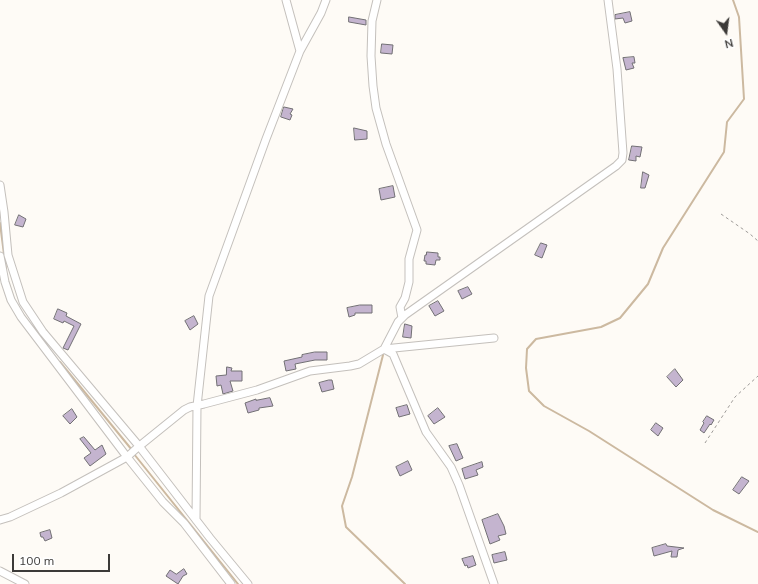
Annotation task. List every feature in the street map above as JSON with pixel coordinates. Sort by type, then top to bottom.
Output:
[{"type":"street","points":[[286,0],[300,52]]},
{"type":"street","points":[[196,520],[197,406],[209,296],[266,139],[300,52],[321,13],[326,0]]},
{"type":"street","points":[[377,0],[372,21],[371,56],[376,108],[386,144],[417,230],[408,260],[409,282],[405,298],[400,307],[402,318]]},
{"type":"street","points":[[384,349],[398,322],[405,315],[616,166],[622,160],[623,153],[617,69],[608,0]]},
{"type":"street","points":[[0,185],[8,255],[23,302],[43,332],[248,584]]},
{"type":"street","points":[[0,256],[5,282],[11,300],[21,317],[127,458],[163,502],[184,523],[231,584]]},
{"type":"street","points":[[0,520],[10,517],[61,493],[127,458],[138,447],[184,410],[190,407],[257,390],[310,371],[359,364],[384,349],[494,338]]},
{"type":"street","points":[[384,349],[393,354],[426,432],[451,467],[494,584]]},
{"type":"street","points":[[0,571],[25,584]]},
{"type":"path","points":[[721,214],[758,241]]},
{"type":"path","points":[[705,443],[735,397],[758,376]]},
{"type":"building","points":[[630,12],[632,21],[625,23],[623,18],[615,19],[615,15]]},
{"type":"building","points":[[349,17],[366,20],[366,25],[349,22]]},
{"type":"building","points":[[382,44],[393,45],[392,54],[381,53]]},
{"type":"building","points":[[634,57],[635,63],[632,63],[634,68],[626,70],[623,58]]},
{"type":"building","points":[[284,107],[293,109],[290,114],[292,115],[290,120],[281,117]]},
{"type":"building","points":[[354,128],[367,131],[367,139],[355,140]]},
{"type":"building","points":[[632,146],[642,147],[640,157],[636,156],[636,161],[629,160]]},
{"type":"building","points":[[643,172],[649,175],[645,188],[641,188]]},
{"type":"building","points":[[393,186],[395,197],[381,200],[379,189]]},
{"type":"building","points":[[19,215],[26,219],[23,227],[15,225]]},
{"type":"building","points":[[541,243],[547,245],[542,258],[535,255]]},
{"type":"building","points":[[427,252],[438,253],[440,260],[436,260],[435,265],[426,264],[426,261],[424,261]]},
{"type":"building","points":[[468,287],[472,294],[462,299],[458,291]]},
{"type":"building","points":[[438,301],[444,311],[435,316],[429,306]]},
{"type":"building","points":[[360,305],[372,305],[372,313],[355,313],[355,315],[349,317],[347,308]]},
{"type":"building","points":[[58,309],[67,313],[66,316],[81,324],[68,350],[63,348],[74,326],[64,321],[63,323],[54,319]]},
{"type":"building","points":[[194,316],[198,324],[190,330],[185,321]]},
{"type":"building","points":[[405,324],[412,326],[411,338],[403,337]]},
{"type":"building","points":[[315,352],[327,352],[327,360],[315,360],[295,364],[296,369],[286,371],[284,361]]},
{"type":"building","points":[[227,367],[232,368],[231,371],[242,371],[242,381],[230,381],[233,391],[223,394],[221,385],[217,386],[216,376],[226,375]]},
{"type":"building","points":[[675,369],[683,380],[676,387],[667,377]]},
{"type":"building","points":[[332,380],[334,389],[322,392],[319,383]]},
{"type":"building","points":[[270,398],[273,406],[259,408],[259,410],[248,413],[245,403],[256,399]]},
{"type":"building","points":[[407,405],[410,414],[399,417],[396,408]]},
{"type":"building","points":[[438,408],[445,417],[434,424],[428,416]]},
{"type":"building","points":[[72,409],[77,417],[70,424],[63,416]]},
{"type":"building","points":[[707,416],[714,420],[704,433],[700,430]]},
{"type":"building","points":[[656,423],[663,428],[658,436],[651,430]]},
{"type":"building","points":[[84,437],[95,450],[102,445],[106,454],[90,466],[84,458],[91,453],[80,439]]},
{"type":"building","points":[[457,444],[463,458],[456,461],[449,446]]},
{"type":"building","points":[[408,461],[412,470],[400,476],[396,467]]},
{"type":"building","points":[[482,462],[483,467],[476,470],[478,475],[465,479],[462,469]]},
{"type":"building","points":[[742,477],[749,481],[739,494],[733,490]]},
{"type":"building","points":[[498,514],[506,534],[498,536],[500,540],[490,544],[482,520]]},
{"type":"building","points":[[50,530],[52,538],[45,541],[43,537],[41,537],[40,533]]},
{"type":"building","points":[[666,544],[667,546],[684,548],[678,550],[677,557],[671,557],[672,551],[654,556],[652,548]]},
{"type":"building","points":[[505,552],[507,560],[494,563],[492,555]]},
{"type":"building","points":[[473,556],[476,565],[468,568],[467,565],[465,566],[462,559]]},
{"type":"building","points":[[184,569],[187,574],[183,576],[178,584],[166,576],[170,570],[176,574]]},
{"type":"waterway","points":[[733,0],[739,17],[744,99],[727,122],[724,152],[663,248],[648,284],[620,318],[601,327],[536,339],[527,349],[526,368],[529,391],[544,406],[589,431],[713,510],[758,532]]},
{"type":"waterway","points":[[0,223],[6,270]]},
{"type":"waterway","points":[[383,355],[352,477],[342,506],[346,527],[405,584]]},
{"type":"waterway","points":[[60,362],[132,450]]},
{"type":"waterway","points":[[134,454],[238,584]]}]
